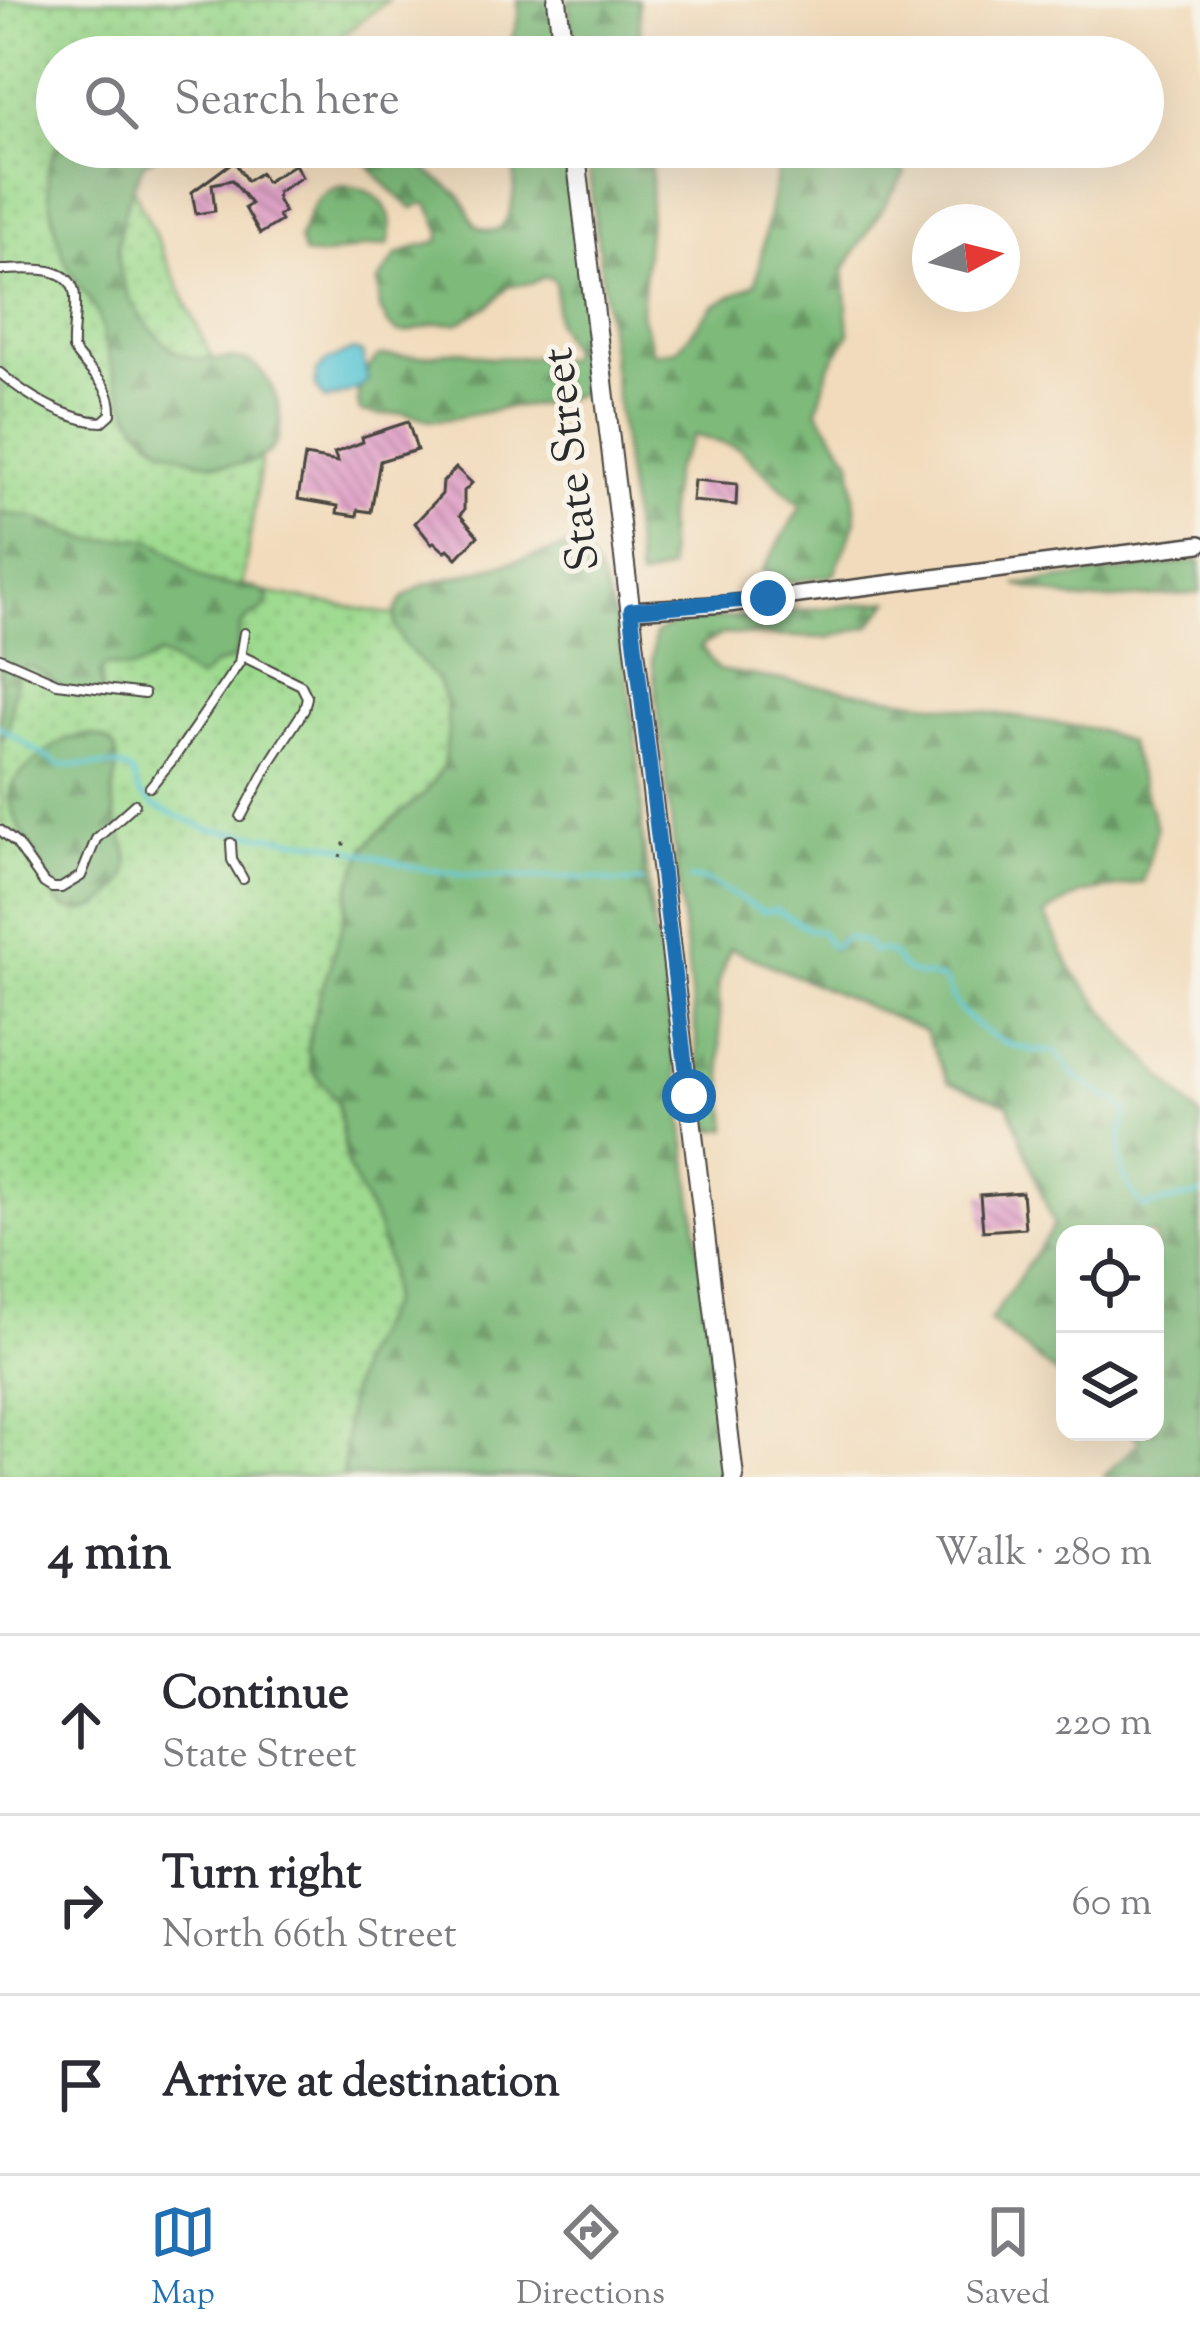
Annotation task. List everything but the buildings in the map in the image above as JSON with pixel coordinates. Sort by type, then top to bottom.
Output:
[{"type":"street","points":[[557,0],[561,36]]},
{"type":"street","name":"State Street","points":[[578,168],[734,1477]]},
{"type":"street","points":[[631,610],[728,604],[1200,544]]},
{"type":"lane","points":[[0,270],[51,272],[71,282],[75,294],[73,349],[106,387],[111,414],[102,422],[79,417],[31,396],[0,373]]},
{"type":"lane","points":[[150,787],[242,656],[244,632]]},
{"type":"lane","points":[[242,656],[301,685],[307,697],[242,817]]},
{"type":"lane","points":[[0,658],[57,683],[144,694]]},
{"type":"lane","points":[[0,830],[16,843],[44,883],[61,888],[81,876],[96,839],[134,804]]},
{"type":"lane","points":[[231,843],[232,860],[243,879]]},
{"type":"path","points":[[340,857],[346,837]]},
{"type":"green space","points":[[0,0],[388,0],[341,36],[36,36],[36,168],[135,168],[126,173],[261,463],[242,588],[423,620],[623,667],[718,1477],[0,1477]]},
{"type":"green space","points":[[518,0],[554,0],[558,36],[513,36]]},
{"type":"green space","points":[[568,0],[638,0],[641,36],[572,36]]},
{"type":"green space","points":[[49,168],[142,168],[130,193],[119,240],[124,285],[152,330],[176,352],[197,359],[243,360],[260,370],[273,391],[280,417],[276,442],[264,456],[241,464],[209,463],[166,448],[139,426],[121,394],[98,315],[61,249]]},
{"type":"green space","points":[[372,168],[425,168],[459,195],[478,227],[494,231],[509,214],[515,168],[573,168],[594,386],[553,403],[450,419],[361,412],[361,382],[379,356],[460,350],[490,358],[562,360],[570,350],[556,323],[556,284],[544,277],[509,286],[491,304],[459,323],[408,332],[398,332],[388,324],[380,309],[378,282],[397,255],[439,241],[441,231],[429,205],[409,206]]},
{"type":"green space","points":[[589,168],[651,168],[641,312],[653,353],[677,350],[713,306],[756,283],[778,168],[900,168],[905,173],[844,269],[849,334],[829,367],[817,410],[851,460],[856,520],[834,575],[782,583],[763,570],[801,506],[739,448],[694,435],[673,472],[667,517],[669,570],[639,579]]},
{"type":"green space","points":[[346,186],[368,192],[383,204],[391,222],[388,245],[324,256],[304,254],[299,239],[315,204],[327,192]]},
{"type":"green space","points":[[0,514],[35,518],[92,540],[147,540],[208,581],[247,586],[269,597],[264,609],[243,623],[234,657],[212,666],[198,679],[158,655],[136,668],[104,667],[100,696],[85,696],[64,690],[25,666],[15,684],[9,724],[0,742]]},
{"type":"green space","points":[[568,547],[589,559],[602,583],[626,671],[641,789],[644,882],[663,964],[728,1477],[343,1477],[348,1400],[360,1356],[390,1302],[389,1269],[378,1227],[348,1168],[337,1101],[311,1069],[308,1047],[350,885],[366,847],[426,792],[443,767],[446,703],[438,681],[402,641],[395,625],[396,609],[421,586]]},
{"type":"green space","points":[[1200,561],[1200,593],[1082,601],[1016,585]]},
{"type":"green space","points":[[890,601],[870,626],[828,638],[722,634],[701,646],[718,670],[1098,730],[1128,742],[1157,828],[1143,882],[1081,894],[1045,914],[1071,969],[1200,1117],[1200,1477],[1103,1477],[1140,1441],[1164,1441],[1164,1225],[1056,1225],[1056,1374],[990,1321],[1054,1226],[1008,1104],[948,1082],[925,1031],[730,948],[718,984],[728,1129],[707,1131],[652,658],[655,634],[674,623]]},
{"type":"green space","points":[[89,735],[108,741],[116,752],[113,800],[129,864],[119,888],[106,901],[76,911],[54,898],[14,815],[10,793],[18,776],[51,748]]},
{"type":"water","points":[[353,350],[362,353],[368,381],[357,390],[325,400],[316,386],[316,373],[327,361]]},
{"type":"waterway","points":[[0,727],[59,765],[127,769],[139,793],[154,806],[208,829],[331,844],[444,872],[642,882]]},
{"type":"waterway","points":[[690,879],[706,880],[764,912],[776,910],[821,932],[830,946],[848,937],[868,944],[873,952],[893,954],[914,974],[944,980],[956,1004],[978,1026],[1014,1046],[1056,1051],[1076,1078],[1127,1112],[1121,1162],[1127,1183],[1143,1207],[1200,1195]]},
{"type":"route","points":[[689,1096],[631,610],[768,598]]}]
